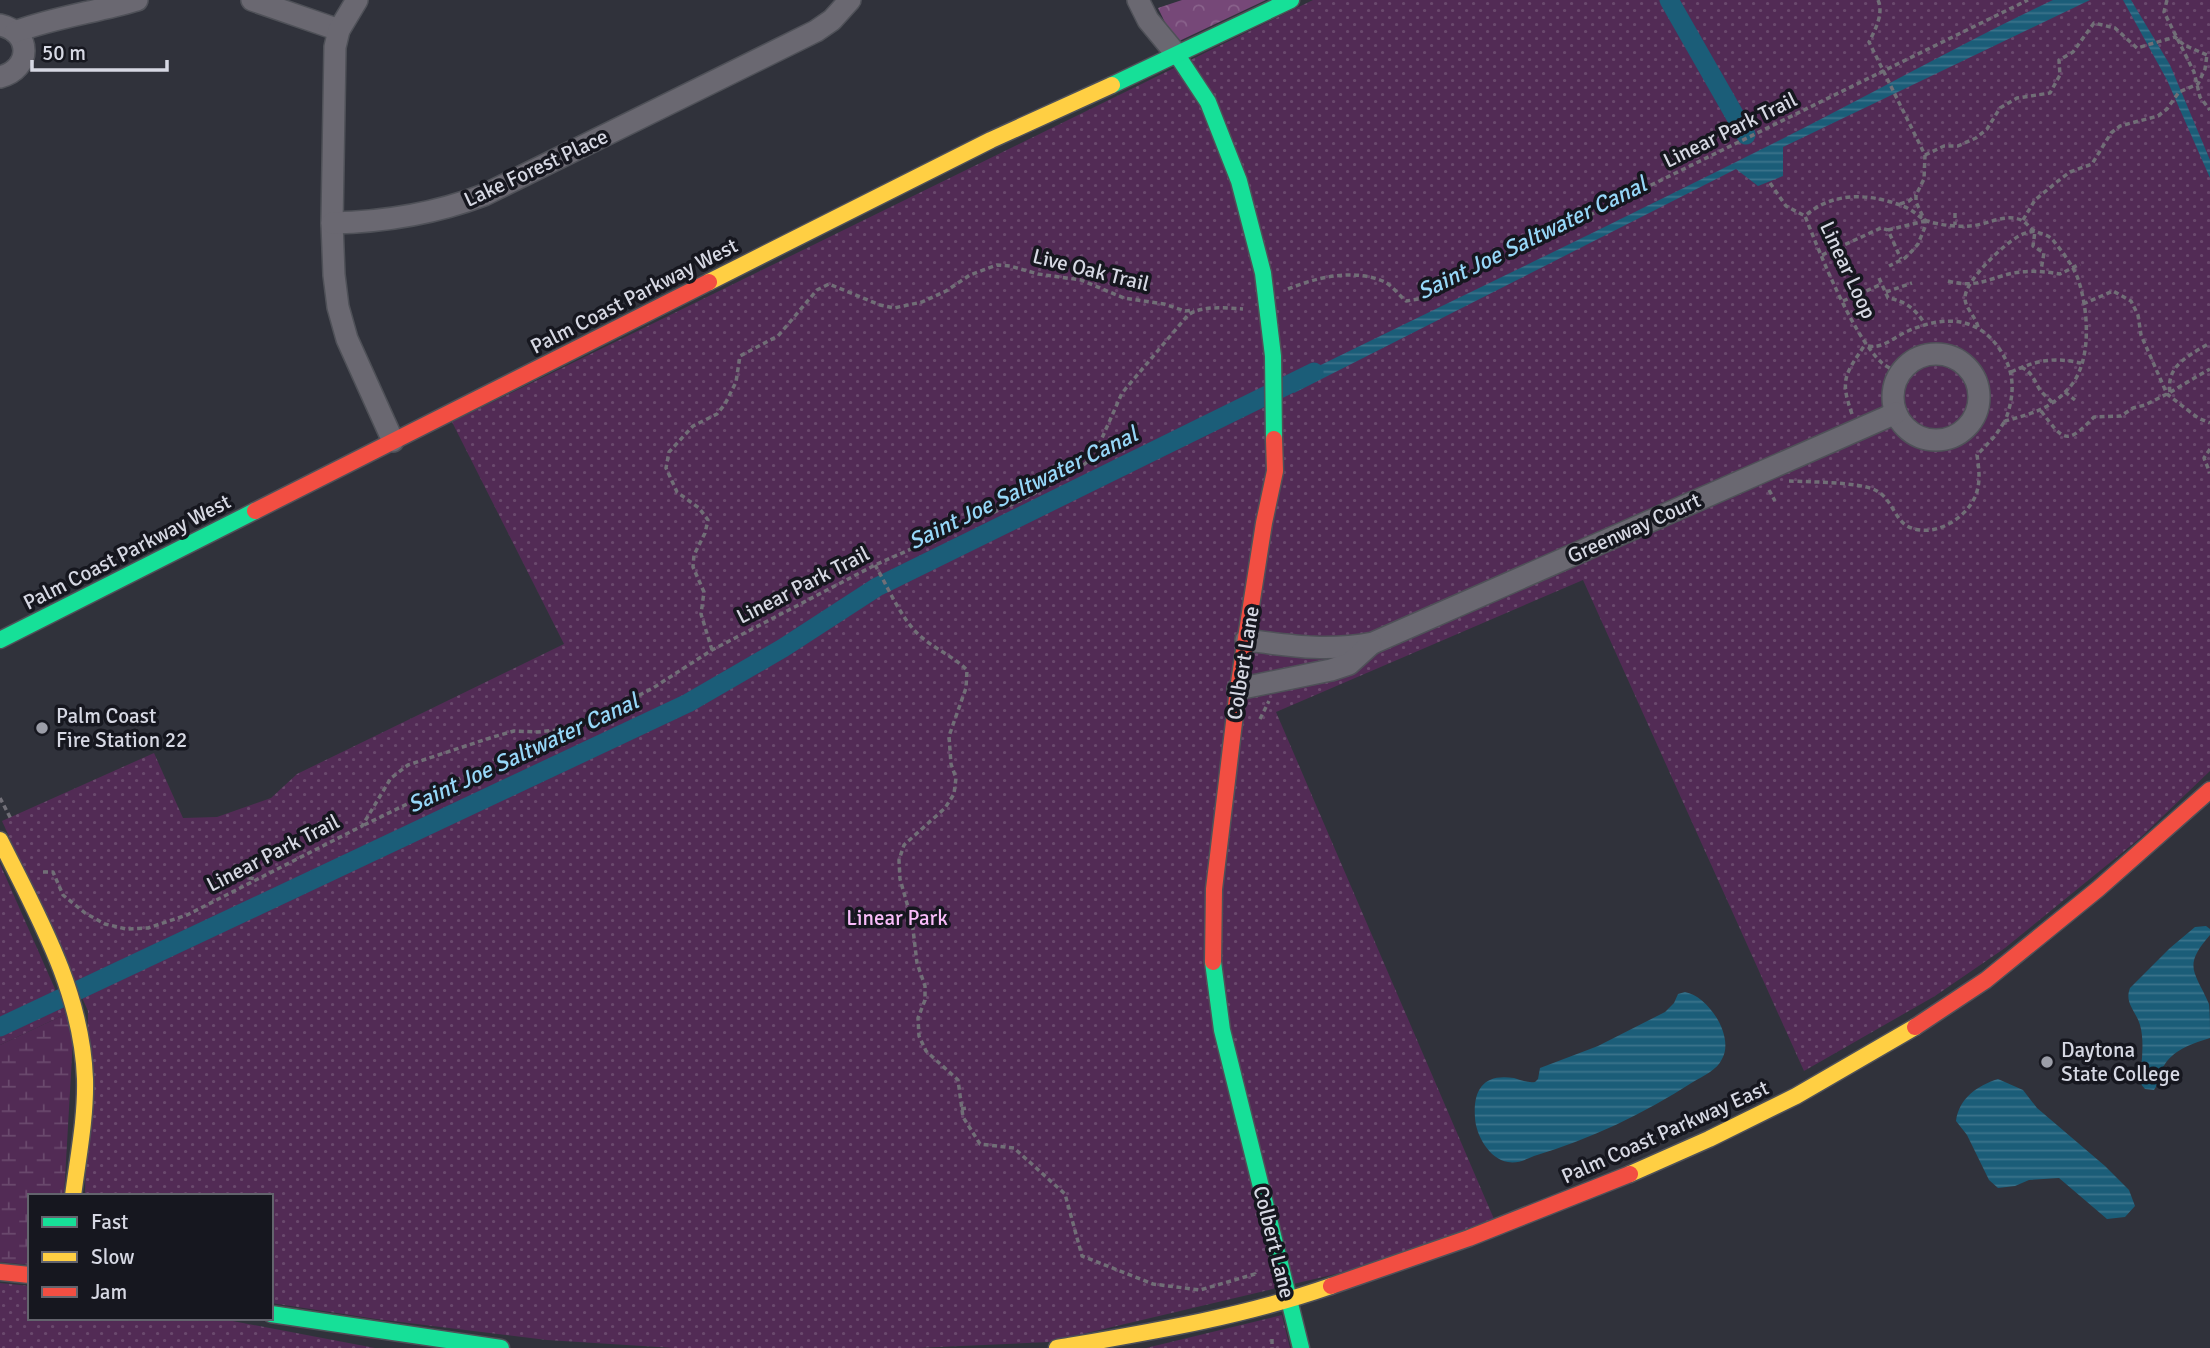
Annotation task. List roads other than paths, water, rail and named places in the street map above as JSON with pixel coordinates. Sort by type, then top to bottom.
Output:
[{"type":"main road","name":"Palm Coast Parkway West","points":[[0,639],[992,140],[1291,0]]},
{"type":"main road","name":"Colbert Lane","points":[[1177,55],[1208,102],[1239,181],[1253,229],[1267,297],[1273,356],[1276,462],[1238,689],[1216,859],[1212,933],[1214,978],[1222,1030],[1301,1348]]},
{"type":"main road","name":"Palm Coast Parkway East","points":[[1057,1348],[1163,1331],[1289,1301],[1469,1238],[1620,1178],[1709,1139],[1846,1069],[1935,1015],[1986,979],[2107,881],[2210,790]]},
{"type":"main road","points":[[0,840],[52,945],[69,990],[82,1037],[85,1081],[73,1194]]},
{"type":"main road","points":[[0,1272],[28,1275]]},
{"type":"main road","points":[[273,1314],[501,1348]]},
{"type":"street","points":[[8,28],[99,11],[137,0]]},
{"type":"street","points":[[252,0],[339,30]]},
{"type":"street","points":[[358,0],[339,30],[335,47],[332,223],[334,275],[338,307],[347,339],[393,441]]},
{"type":"street","name":"Lake Forest Place","points":[[332,223],[406,217],[440,210],[484,195],[816,31],[832,20],[850,0]]},
{"type":"street","name":"Colbert Lane","points":[[1138,0],[1148,20],[1177,55]]},
{"type":"street","points":[[0,77],[16,70],[24,55],[21,38],[8,28]]},
{"type":"street","points":[[1922,356],[1949,356],[1961,362],[1978,384],[1980,399],[1969,426],[1957,435],[1943,440],[1929,440],[1915,435],[1903,426],[1896,413],[1894,386],[1909,363],[1922,356]]},
{"type":"street","name":"Greenway Court","points":[[1373,643],[1896,413]]},
{"type":"street","points":[[1246,640],[1319,649],[1344,649],[1373,643]]},
{"type":"street","points":[[1238,689],[1349,664],[1373,643]]},
{"type":"water","points":[[2053,0],[2090,0],[1783,147],[1783,176],[1758,186],[1736,169],[1294,393],[1292,379],[1723,169]]},
{"type":"water","points":[[2123,0],[2131,0],[2170,65],[2210,160],[2210,178],[2167,80]]},
{"type":"water","points":[[2206,926],[2210,929],[2210,935],[2196,955],[2194,969],[2209,1004],[2210,1038],[2179,1050],[2163,1067],[2154,1090],[2145,1089],[2140,1083],[2141,1032],[2129,1003],[2130,988],[2195,927]]},
{"type":"water","points":[[1685,992],[1694,995],[1710,1009],[1722,1029],[1725,1050],[1720,1063],[1713,1070],[1636,1115],[1576,1142],[1515,1162],[1501,1160],[1489,1151],[1478,1132],[1475,1118],[1478,1092],[1488,1081],[1503,1077],[1535,1082],[1540,1068],[1598,1046],[1665,1012],[1678,994]]},
{"type":"water","points":[[1998,1079],[2023,1090],[2037,1108],[2129,1190],[2135,1206],[2125,1217],[2107,1219],[2059,1178],[2029,1180],[2015,1186],[1998,1188],[1989,1180],[1967,1135],[1956,1121],[1961,1106],[1970,1094]]},
{"type":"waterway","points":[[1669,0],[1746,135]]},
{"type":"waterway","name":"Saint Joe Saltwater Canal","points":[[0,1027],[688,703],[783,648],[877,587],[1314,372]]},
{"type":"place","name":"Palm Coast Fire Station 22","points":[[42,728]]},
{"type":"place","name":"Daytona State College","points":[[2047,1062]]},
{"type":"park label","name":"Linear Park","points":[[897,918]]}]
